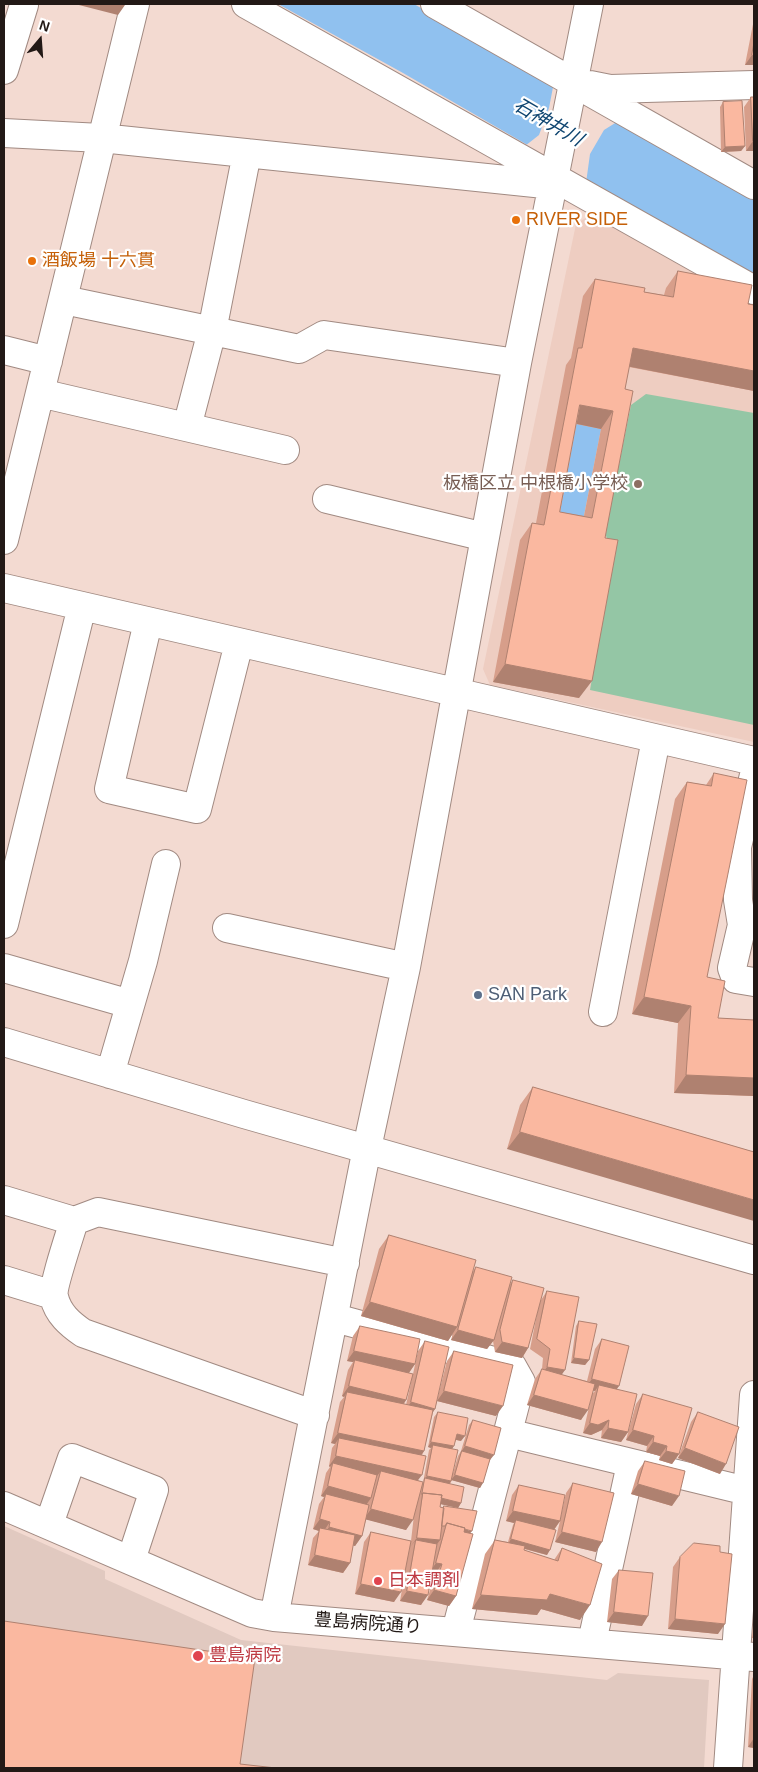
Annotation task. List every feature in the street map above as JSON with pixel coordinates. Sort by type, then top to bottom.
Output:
[{"type":"street","points":[[4,540],[135,4]]},
{"type":"street","points":[[246,4],[754,290]]},
{"type":"street","points":[[435,4],[754,185]]},
{"type":"street","points":[[274,1617],[316,1415],[367,1148],[406,966],[517,363],[589,4]]},
{"type":"street","points":[[4,70],[24,6]]},
{"type":"street","points":[[573,84],[610,89],[754,85]]},
{"type":"street","points":[[4,133],[101,138],[555,178]]},
{"type":"street","points":[[187,427],[212,331],[248,152]]},
{"type":"street","points":[[64,300],[299,349],[324,335],[517,363]]},
{"type":"street","points":[[4,350],[48,361]]},
{"type":"street","points":[[40,393],[285,450]]},
{"type":"street","points":[[327,499],[485,537]]},
{"type":"street","points":[[4,588],[754,761]]},
{"type":"street","points":[[4,924],[82,606]]},
{"type":"street","points":[[148,622],[109,789],[197,809],[240,643]]},
{"type":"street","points":[[603,1012],[656,739]]},
{"type":"street","points":[[754,775],[737,847],[738,900],[742,925],[732,968],[736,979],[754,982]]},
{"type":"street","points":[[110,1074],[166,864]]},
{"type":"street","points":[[227,928],[406,966]]},
{"type":"street","points":[[4,968],[130,1004]]},
{"type":"street","points":[[4,1042],[754,1260]]},
{"type":"street","points":[[4,1200],[74,1221],[98,1212],[345,1263]]},
{"type":"street","points":[[74,1221],[53,1295],[58,1309],[68,1323],[83,1333],[316,1415]]},
{"type":"street","points":[[4,1280],[53,1295]]},
{"type":"street","points":[[335,1318],[512,1366],[521,1382],[456,1631]]},
{"type":"street","points":[[728,1768],[745,1656],[747,1491],[754,1395]]},
{"type":"street","points":[[508,1433],[747,1491]]},
{"type":"street","points":[[49,1524],[72,1458],[154,1490],[131,1560]]},
{"type":"street","points":[[592,1642],[631,1464]]},
{"type":"street","name":"豊島病院通り","points":[[4,1506],[242,1609],[274,1617],[745,1656]]},
{"type":"shaded area","name":"板橋区立 中根橋小学校","points":[[592,214],[754,299],[754,742],[490,685],[483,669],[576,224]]},
{"type":"shaded area","name":"豊島病院","points":[[4,1526],[105,1571],[105,1579],[241,1640],[607,1680],[618,1673],[709,1680],[704,1768],[4,1768]]},
{"type":"green space","points":[[646,394],[754,413],[754,725],[590,690],[613,555],[605,533],[631,405]]},
{"type":"water","name":"石神井川","points":[[278,4],[414,4],[637,133],[754,197],[754,276],[403,73]]},
{"type":"water","points":[[568,422],[601,429],[580,536],[547,530]]},
{"type":"pier","points":[[554,82],[620,120],[604,130],[590,154],[586,183],[525,146],[539,135],[549,108]]},
{"type":"building","points":[[751,97],[754,97],[754,141],[753,141]]},
{"type":"building","points":[[742,101],[745,146],[725,147],[723,102]]},
{"type":"building","points":[[678,271],[752,285],[748,304],[754,305],[754,371],[633,348],[625,389],[633,391],[605,538],[618,540],[592,681],[505,664],[532,523],[544,525],[578,348],[582,348],[595,279],[645,288],[644,292],[673,297]],"holes":[[[580,405],[613,411],[592,518],[560,512]]]},
{"type":"building","points":[[714,773],[747,780],[707,977],[725,981],[718,1018],[754,1020],[754,1078],[686,1075],[691,1006],[644,997],[687,782],[711,786]]},
{"type":"building","points":[[533,1087],[754,1152],[754,1200],[520,1132]]},
{"type":"building","points":[[389,1235],[476,1260],[457,1327],[370,1302]]},
{"type":"building","points":[[476,1267],[512,1277],[494,1340],[458,1330]]},
{"type":"building","points":[[513,1280],[544,1288],[528,1348],[502,1342],[500,1330]]},
{"type":"building","points":[[547,1291],[579,1297],[565,1370],[547,1367],[550,1349],[537,1339]]},
{"type":"building","points":[[579,1321],[597,1324],[589,1360],[574,1358]]},
{"type":"building","points":[[360,1326],[420,1339],[415,1364],[354,1351]]},
{"type":"building","points":[[602,1339],[629,1346],[619,1386],[592,1379]]},
{"type":"building","points":[[425,1341],[449,1347],[435,1409],[411,1402]]},
{"type":"building","points":[[454,1351],[513,1365],[503,1406],[444,1391]]},
{"type":"building","points":[[355,1360],[413,1374],[406,1400],[349,1386]]},
{"type":"building","points":[[542,1369],[595,1384],[588,1410],[534,1395]]},
{"type":"building","points":[[599,1385],[637,1394],[628,1432],[608,1428],[609,1420],[598,1425],[590,1423]]},
{"type":"building","points":[[347,1392],[433,1410],[424,1451],[338,1433]]},
{"type":"building","points":[[643,1394],[692,1408],[679,1454],[666,1451],[667,1446],[653,1442],[654,1436],[633,1430]]},
{"type":"building","points":[[438,1412],[468,1418],[465,1436],[457,1434],[454,1446],[431,1442]]},
{"type":"building","points":[[698,1412],[739,1427],[726,1464],[685,1448]]},
{"type":"building","points":[[473,1420],[501,1428],[494,1455],[465,1446]]},
{"type":"building","points":[[339,1438],[426,1456],[422,1475],[336,1456]]},
{"type":"building","points":[[433,1445],[458,1450],[451,1481],[427,1476]]},
{"type":"building","points":[[462,1451],[490,1459],[483,1483],[455,1475]]},
{"type":"building","points":[[645,1461],[685,1471],[679,1496],[638,1484]]},
{"type":"building","points":[[333,1463],[377,1475],[371,1498],[328,1486]]},
{"type":"building","points":[[381,1471],[423,1482],[413,1520],[371,1509]]},
{"type":"building","points":[[425,1478],[464,1487],[461,1503],[441,1498],[442,1495],[422,1494]]},
{"type":"building","points":[[573,1483],[614,1493],[602,1542],[562,1532]]},
{"type":"building","points":[[519,1485],[565,1495],[560,1521],[513,1511]]},
{"type":"building","points":[[423,1493],[442,1495],[440,1507],[444,1508],[440,1540],[417,1538]]},
{"type":"building","points":[[326,1494],[369,1505],[362,1536],[329,1527],[330,1522],[320,1519]]},
{"type":"building","points":[[444,1506],[477,1511],[472,1531],[447,1523],[445,1526],[442,1526]]},
{"type":"building","points":[[516,1520],[556,1530],[550,1550],[511,1539]]},
{"type":"building","points":[[447,1523],[465,1528],[464,1532],[473,1534],[456,1596],[434,1590],[442,1564],[436,1563]]},
{"type":"building","points":[[320,1528],[355,1535],[350,1563],[315,1555]]},
{"type":"building","points":[[371,1532],[411,1541],[401,1592],[361,1584]]},
{"type":"building","points":[[416,1540],[437,1544],[428,1595],[407,1591]]},
{"type":"building","points":[[495,1540],[525,1546],[524,1550],[558,1561],[562,1548],[602,1564],[590,1605],[550,1594],[547,1600],[481,1595]]},
{"type":"building","points":[[694,1543],[720,1546],[720,1552],[732,1554],[725,1624],[675,1619],[680,1557]]},
{"type":"building","points":[[619,1570],[653,1573],[648,1616],[614,1612]]},
{"type":"building","points":[[4,1621],[255,1658],[240,1764],[276,1768],[4,1768]]},
{"type":"place","name":"RIVER SIDE","points":[[516,220]]},
{"type":"place","name":"酒飯場 十六貫","points":[[32,261]]},
{"type":"place","name":"板橋区立 中根橋小学校","points":[[638,484]]},
{"type":"place","name":"SAN Park","points":[[478,995]]},
{"type":"place","name":"日本調剤","points":[[378,1581]]},
{"type":"place","name":"豊島病院","points":[[198,1656]]}]
